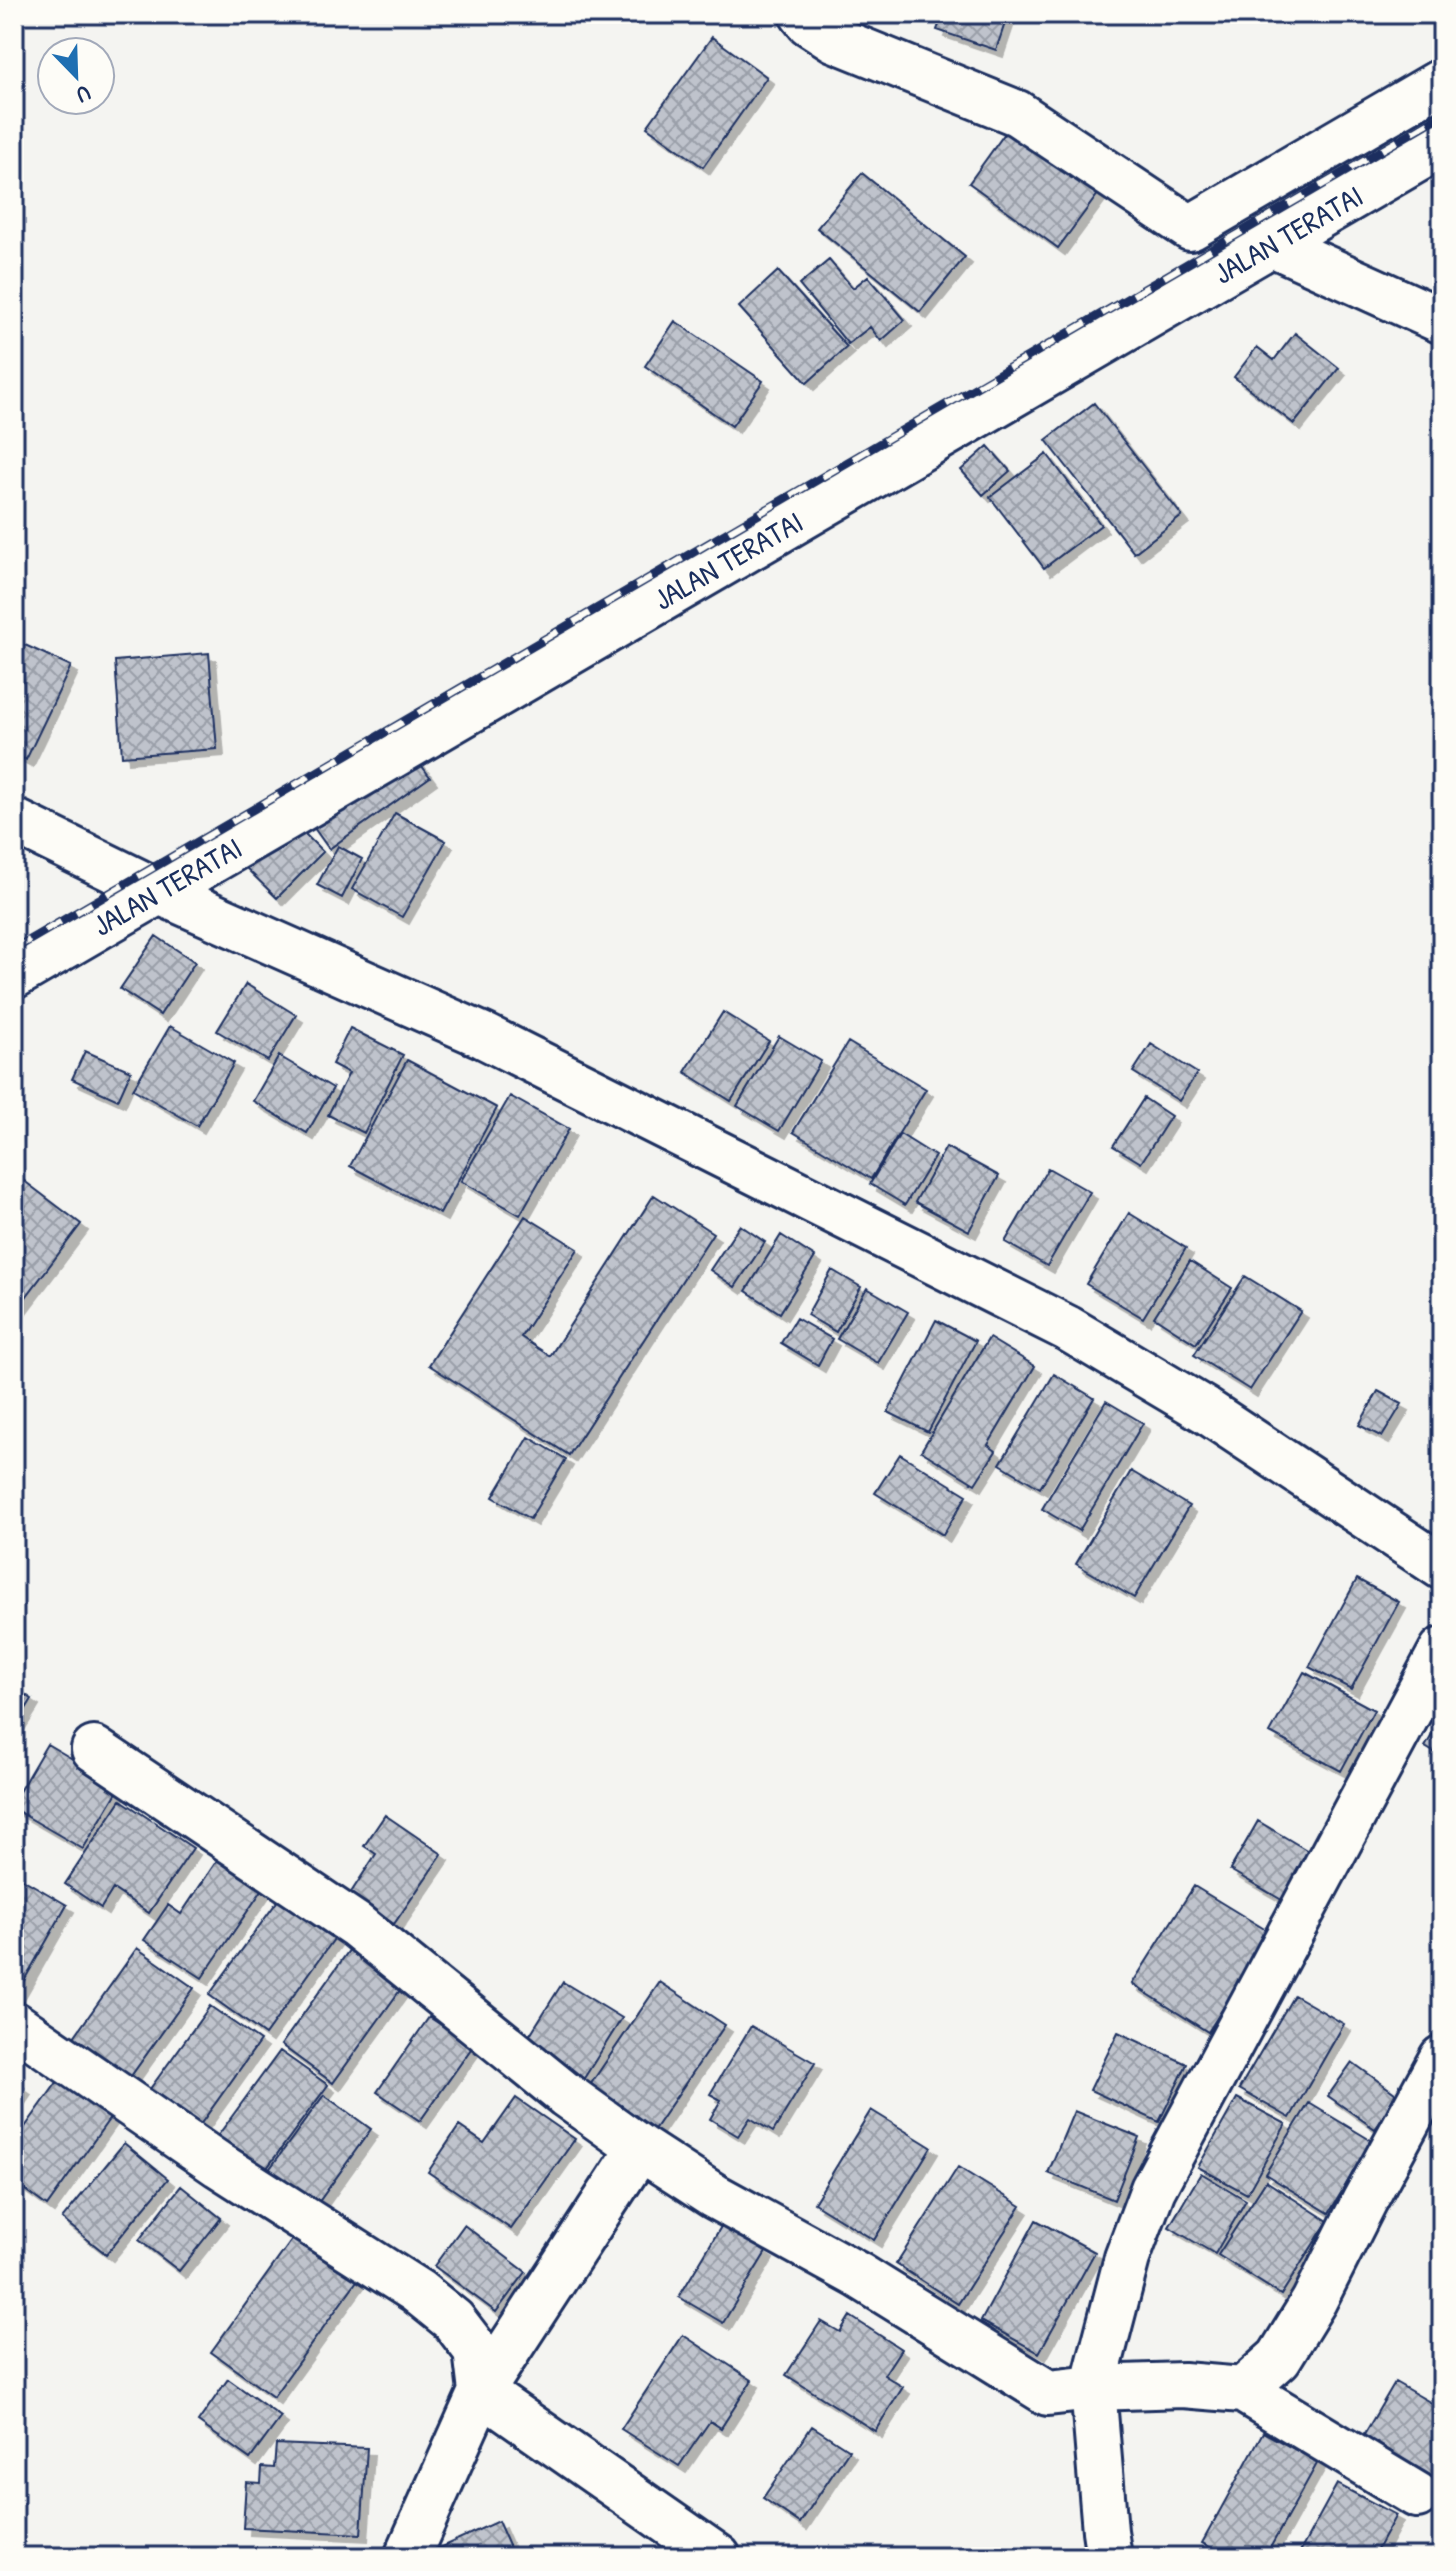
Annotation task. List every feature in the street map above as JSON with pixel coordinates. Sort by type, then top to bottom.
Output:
[{"type":"street","points":[[802,14],[809,23],[834,39],[1017,113],[1190,228],[1442,81]]},
{"type":"street","name":"JALAN TERATAI","points":[[14,976],[1442,145]]},
{"type":"street","points":[[1272,244],[1442,321]]},
{"type":"street","points":[[14,821],[157,891],[484,1036],[1067,1328],[1205,1410],[1442,1567]]},
{"type":"street","points":[[1109,2557],[1093,2388],[1127,2258],[1153,2189],[1442,1650]]},
{"type":"street","points":[[94,1749],[356,1925],[566,2095],[640,2148],[714,2196],[858,2275],[1048,2393],[1183,2385],[1243,2390],[1417,2495]]},
{"type":"street","points":[[14,2024],[219,2165],[417,2291],[453,2320],[476,2350],[481,2392],[718,2557]]},
{"type":"street","points":[[1243,2390],[1279,2358],[1314,2301],[1442,2058]]},
{"type":"street","points":[[407,2557],[481,2392],[640,2148]]},
{"type":"building","points":[[943,14],[1008,14],[996,50],[937,30]]},
{"type":"building","points":[[712,37],[767,77],[703,167],[647,127]]},
{"type":"building","points":[[1008,129],[1098,194],[1058,248],[969,183]]},
{"type":"building","points":[[862,173],[965,257],[920,312],[817,228]]},
{"type":"building","points":[[829,260],[853,288],[868,276],[905,320],[881,341],[870,327],[848,344],[799,285]]},
{"type":"building","points":[[778,271],[847,347],[807,383],[739,307]]},
{"type":"building","points":[[675,321],[763,381],[732,426],[645,366]]},
{"type":"building","points":[[1295,333],[1339,368],[1294,424],[1234,377],[1257,347],[1274,360]]},
{"type":"building","points":[[1094,403],[1182,516],[1134,553],[1046,440]]},
{"type":"building","points":[[988,446],[1010,471],[983,495],[961,470]]},
{"type":"building","points":[[1047,454],[1101,525],[1044,568],[990,497]]},
{"type":"building","points":[[14,640],[71,666],[26,760],[14,754]]},
{"type":"building","points":[[209,653],[217,749],[122,756],[115,661]]},
{"type":"building","points":[[410,750],[430,777],[329,849],[309,821]]},
{"type":"building","points":[[395,813],[446,841],[402,917],[352,889]]},
{"type":"building","points":[[290,819],[323,852],[277,898],[243,865]]},
{"type":"building","points":[[338,846],[362,859],[342,898],[317,885]]},
{"type":"building","points":[[156,936],[195,962],[160,1015],[120,989]]},
{"type":"building","points":[[246,984],[296,1015],[268,1061],[217,1031]]},
{"type":"building","points":[[723,1012],[769,1041],[731,1101],[685,1072]]},
{"type":"building","points":[[170,1026],[234,1063],[197,1126],[133,1089]]},
{"type":"building","points":[[350,1028],[403,1055],[364,1133],[328,1115],[349,1073],[332,1064]]},
{"type":"building","points":[[779,1036],[821,1061],[779,1131],[737,1106]]},
{"type":"building","points":[[848,1042],[926,1089],[871,1179],[793,1132]]},
{"type":"building","points":[[1151,1044],[1197,1073],[1179,1101],[1133,1072]]},
{"type":"building","points":[[85,1051],[131,1071],[118,1100],[72,1079]]},
{"type":"building","points":[[279,1056],[333,1088],[307,1133],[253,1101]]},
{"type":"building","points":[[407,1060],[497,1108],[440,1214],[350,1166]]},
{"type":"building","points":[[510,1096],[569,1129],[520,1215],[461,1181]]},
{"type":"building","points":[[1144,1098],[1171,1116],[1141,1163],[1113,1146]]},
{"type":"building","points":[[900,1134],[935,1156],[905,1205],[870,1184]]},
{"type":"building","points":[[946,1147],[999,1176],[969,1231],[915,1202]]},
{"type":"building","points":[[1048,1168],[1090,1192],[1047,1266],[1005,1242]]},
{"type":"building","points":[[23,1180],[81,1224],[14,1313],[14,1193]]},
{"type":"building","points":[[654,1195],[713,1233],[569,1455],[429,1365],[525,1216],[578,1249],[521,1337],[550,1356]]},
{"type":"building","points":[[1129,1213],[1186,1248],[1143,1318],[1086,1284]]},
{"type":"building","points":[[740,1225],[765,1242],[735,1287],[710,1270]]},
{"type":"building","points":[[781,1235],[815,1257],[780,1313],[746,1291]]},
{"type":"building","points":[[1190,1261],[1232,1288],[1196,1344],[1154,1317]]},
{"type":"building","points":[[832,1270],[861,1287],[836,1332],[807,1315]]},
{"type":"building","points":[[1245,1276],[1301,1311],[1250,1390],[1194,1355]]},
{"type":"building","points":[[867,1288],[908,1312],[878,1363],[837,1339]]},
{"type":"building","points":[[796,1318],[832,1339],[818,1365],[781,1343]]},
{"type":"building","points":[[936,1320],[976,1341],[928,1432],[888,1412]]},
{"type":"building","points":[[989,1338],[1035,1366],[988,1445],[996,1451],[975,1484],[921,1451]]},
{"type":"building","points":[[1054,1374],[1094,1398],[1040,1488],[1000,1464]]},
{"type":"building","points":[[1378,1391],[1402,1404],[1382,1437],[1359,1425]]},
{"type":"building","points":[[1106,1401],[1143,1423],[1079,1531],[1042,1509]]},
{"type":"building","points":[[529,1437],[566,1459],[530,1519],[493,1497]]},
{"type":"building","points":[[900,1454],[967,1495],[943,1535],[875,1493]]},
{"type":"building","points":[[1131,1471],[1189,1506],[1134,1598],[1076,1564]]},
{"type":"building","points":[[1357,1579],[1399,1602],[1351,1689],[1309,1667]]},
{"type":"building","points":[[1304,1672],[1374,1710],[1341,1771],[1270,1733]]},
{"type":"building","points":[[14,1687],[32,1699],[14,1728]]},
{"type":"building","points":[[1442,1718],[1442,1757],[1425,1747]]},
{"type":"building","points":[[47,1744],[120,1787],[83,1849],[14,1809],[14,1800]]},
{"type":"building","points":[[121,1800],[193,1848],[149,1913],[113,1889],[101,1908],[65,1884]]},
{"type":"building","points":[[385,1815],[442,1854],[394,1924],[350,1894],[376,1854],[364,1846]]},
{"type":"building","points":[[1258,1821],[1315,1855],[1287,1903],[1230,1870]]},
{"type":"building","points":[[224,1850],[269,1880],[202,1978],[144,1940],[168,1905],[181,1914]]},
{"type":"building","points":[[14,1874],[67,1905],[14,1998]]},
{"type":"building","points":[[1194,1886],[1271,1933],[1208,2032],[1132,1984]]},
{"type":"building","points":[[279,1899],[334,1939],[265,2035],[209,1995]]},
{"type":"building","points":[[137,1948],[194,1988],[126,2083],[69,2044]]},
{"type":"building","points":[[350,1949],[403,1986],[333,2083],[281,2045]]},
{"type":"building","points":[[563,1982],[622,2018],[583,2080],[524,2044]]},
{"type":"building","points":[[660,1982],[725,2025],[651,2134],[586,2091]]},
{"type":"building","points":[[1294,1995],[1344,2024],[1290,2118],[1239,2089]]},
{"type":"building","points":[[210,2006],[260,2041],[197,2129],[147,2093]]},
{"type":"building","points":[[429,2017],[473,2046],[420,2121],[377,2092]]},
{"type":"building","points":[[751,2026],[815,2063],[773,2132],[750,2118],[738,2136],[710,2119],[721,2100],[710,2094]]},
{"type":"building","points":[[1118,2032],[1187,2064],[1159,2122],[1090,2090]]},
{"type":"building","points":[[280,2051],[328,2085],[258,2180],[211,2145]]},
{"type":"building","points":[[1352,2062],[1399,2096],[1375,2129],[1328,2096]]},
{"type":"building","points":[[63,2074],[115,2111],[47,2206],[14,2182],[14,2130],[20,2134]]},
{"type":"building","points":[[14,2081],[24,2088],[14,2103]]},
{"type":"building","points":[[324,2095],[371,2129],[308,2217],[260,2182]]},
{"type":"building","points":[[516,2098],[575,2139],[511,2229],[428,2172],[459,2126],[484,2143]]},
{"type":"building","points":[[1237,2098],[1286,2124],[1247,2194],[1198,2167]]},
{"type":"building","points":[[1309,2103],[1372,2141],[1329,2213],[1265,2174]]},
{"type":"building","points":[[871,2110],[931,2147],[874,2240],[814,2203]]},
{"type":"building","points":[[1074,2111],[1139,2137],[1114,2200],[1048,2173]]},
{"type":"building","points":[[124,2143],[168,2179],[106,2254],[62,2219]]},
{"type":"building","points":[[958,2167],[1021,2206],[958,2304],[896,2264]]},
{"type":"building","points":[[1201,2173],[1246,2200],[1215,2254],[1169,2227]]},
{"type":"building","points":[[1266,2181],[1328,2221],[1281,2295],[1218,2255]]},
{"type":"building","points":[[181,2186],[221,2218],[179,2271],[139,2240]]},
{"type":"building","points":[[1036,2220],[1095,2252],[1039,2353],[981,2321]]},
{"type":"building","points":[[464,2225],[526,2272],[496,2312],[434,2266]]},
{"type":"building","points":[[722,2225],[766,2252],[723,2323],[679,2297]]},
{"type":"building","points":[[297,2233],[359,2278],[273,2397],[211,2352]]},
{"type":"building","points":[[850,2316],[901,2349],[884,2375],[903,2387],[875,2431],[786,2375],[821,2321],[840,2332]]},
{"type":"building","points":[[683,2335],[752,2380],[721,2428],[710,2421],[679,2466],[621,2429]]},
{"type":"building","points":[[228,2379],[281,2417],[250,2459],[198,2422]]},
{"type":"building","points":[[1395,2382],[1442,2409],[1442,2488],[1361,2440]]},
{"type":"building","points":[[812,2426],[849,2450],[800,2523],[763,2498]]},
{"type":"building","points":[[1263,2432],[1318,2462],[1265,2557],[1229,2557],[1202,2543]]},
{"type":"building","points":[[276,2444],[367,2448],[361,2534],[243,2528],[246,2482],[261,2483],[262,2467],[274,2468]]},
{"type":"building","points":[[1337,2484],[1396,2515],[1373,2557],[1297,2557]]},
{"type":"building","points":[[498,2521],[514,2557],[430,2557],[428,2553]]},
{"type":"railway","points":[[14,949],[1442,115]]}]
